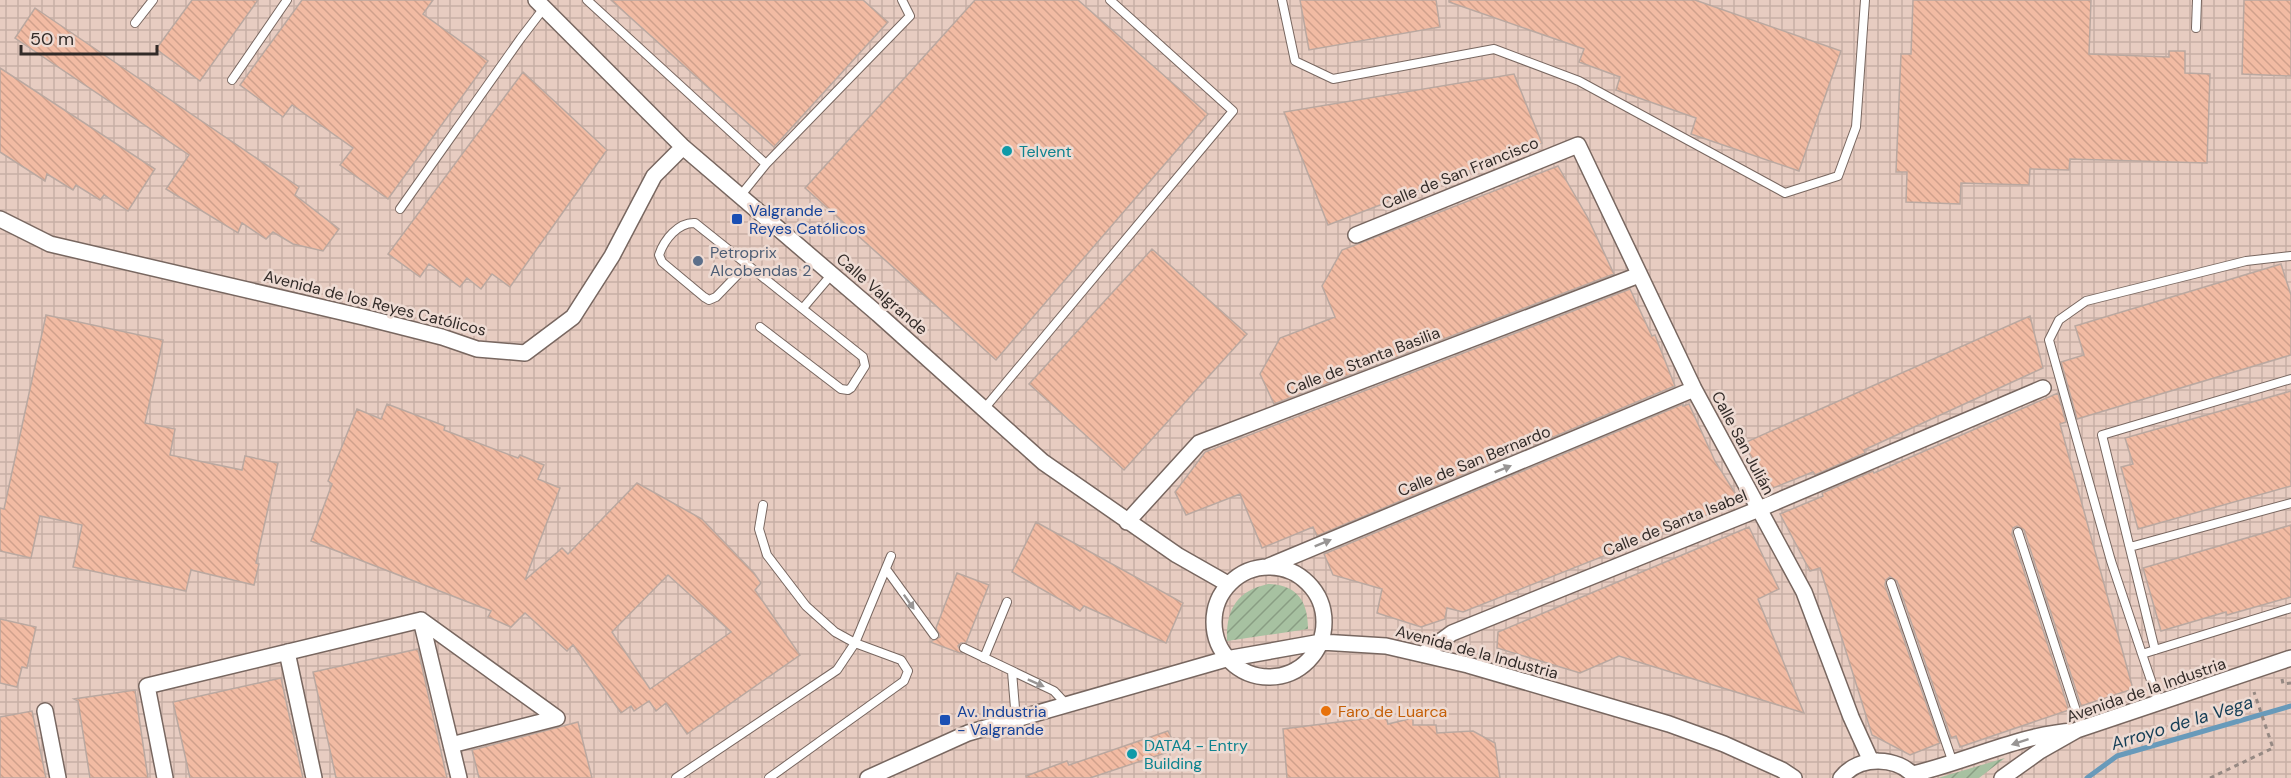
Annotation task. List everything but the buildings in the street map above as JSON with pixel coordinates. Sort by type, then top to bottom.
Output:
[{"type":"street","name":"Calle Valgrande","points":[[540,4],[683,147],[832,274],[1043,462],[1177,555],[1228,584]]},
{"type":"street","name":"Calle de San Francisco","points":[[1356,236],[1578,145]]},
{"type":"street","name":"Calle San Julián","points":[[1578,145],[1694,389],[1804,592],[1851,717],[1871,761]]},
{"type":"street","name":"Avenida de los Reyes Católicos","points":[[0,219],[50,244],[363,317],[442,337],[477,349],[525,353],[573,317],[612,256],[654,176],[683,147]]},
{"type":"street","name":"Calle de Stanta Basilia","points":[[1127,522],[1199,443],[1639,275]]},
{"type":"street","name":"Calle de Santa Isabel","points":[[1423,654],[1452,633],[1759,509],[2043,388]]},
{"type":"street","name":"Calle de San Bernardo","points":[[1269,566],[1694,389]]},
{"type":"street","points":[[1269,566],[1288,570],[1303,578],[1314,590],[1322,605],[1324,622],[1321,642],[1314,654],[1302,666],[1287,674],[1271,678],[1254,675],[1238,668],[1226,659],[1217,643],[1213,628],[1214,612],[1219,597],[1228,584],[1240,574],[1269,566]]},
{"type":"street","points":[[421,620],[459,778]]},
{"type":"street","points":[[165,778],[147,686],[421,620],[557,718],[451,745]]},
{"type":"street","name":"Avenida de la Industria","points":[[868,778],[952,739],[1226,659],[1321,642],[1386,646],[1468,665],[1669,724],[1724,744],[1782,770],[1794,778]]},
{"type":"street","points":[[287,652],[314,778]]},
{"type":"street","name":"Avenida de la Industria","points":[[2002,778],[2040,751],[2080,730],[2286,662]]},
{"type":"street","points":[[45,711],[58,778]]},
{"type":"street","points":[[1841,778],[1857,766],[1871,761],[1886,761],[1900,766],[1915,776],[2051,732],[2080,730]]},
{"type":"lane","points":[[135,23],[153,0]]},
{"type":"lane","points":[[232,80],[287,0]]},
{"type":"lane","points":[[587,0],[766,164]]},
{"type":"lane","points":[[741,195],[766,164],[910,16],[902,0]]},
{"type":"lane","points":[[984,409],[1233,111],[1110,0]]},
{"type":"lane","points":[[1282,0],[1295,61],[1333,79],[1494,49],[1579,81],[1785,193],[1838,176],[1856,126],[1865,0]]},
{"type":"lane","points":[[2196,28],[2197,0]]},
{"type":"lane","points":[[400,209],[521,38],[540,4]]},
{"type":"lane","points":[[747,265],[716,297],[709,300],[662,262],[659,255],[661,248],[680,225],[686,222],[695,223],[803,308],[865,361],[865,366],[852,388],[848,390],[841,388],[760,327]]},
{"type":"lane","points":[[2159,704],[2111,561],[2049,340],[2059,320],[2086,301],[2246,261],[2291,256]]},
{"type":"lane","points":[[803,308],[832,274]]},
{"type":"lane","points":[[2155,650],[2102,435],[2291,379]]},
{"type":"lane","points":[[2130,547],[2291,503]]},
{"type":"lane","points":[[763,505],[759,529],[767,555],[806,606],[835,632],[855,643],[901,660],[908,671],[904,681],[769,778]]},
{"type":"lane","points":[[2018,532],[2080,730]]},
{"type":"lane","points":[[675,778],[837,670],[855,643],[891,556]]},
{"type":"lane","points":[[886,569],[934,635]]},
{"type":"lane","points":[[1891,583],[1953,764]]},
{"type":"lane","points":[[984,658],[1007,602]]},
{"type":"lane","points":[[2142,654],[2291,608]]},
{"type":"lane","points":[[964,648],[1054,691],[1067,706]]},
{"type":"lane","points":[[1012,672],[1016,720]]},
{"type":"path","points":[[2210,778],[2273,748],[2254,692]]},
{"type":"shaded area","points":[[0,0],[2291,0],[2291,778],[0,778]]},
{"type":"green space","points":[[1268,584],[1287,588],[1299,597],[1306,611],[1308,629],[1227,641],[1231,611],[1236,603],[1248,591]]},
{"type":"green space","points":[[2005,758],[1979,778],[1938,778]]},
{"type":"waterway","name":"Arroyo de la Vega","points":[[2087,778],[2117,756],[2291,706]]},
{"type":"place","name":"Telvent","points":[[1007,151]]},
{"type":"place","name":"Valgrande - Reyes Católicos","points":[[737,219]]},
{"type":"place","name":"Petroprix Alcobendas 2","points":[[698,261]]},
{"type":"place","name":"Faro de Luarca","points":[[1326,711]]},
{"type":"place","name":"Av. Industria - Valgrande","points":[[945,720]]},
{"type":"place","name":"DATA4 - Entry Building","points":[[1132,754]]}]
